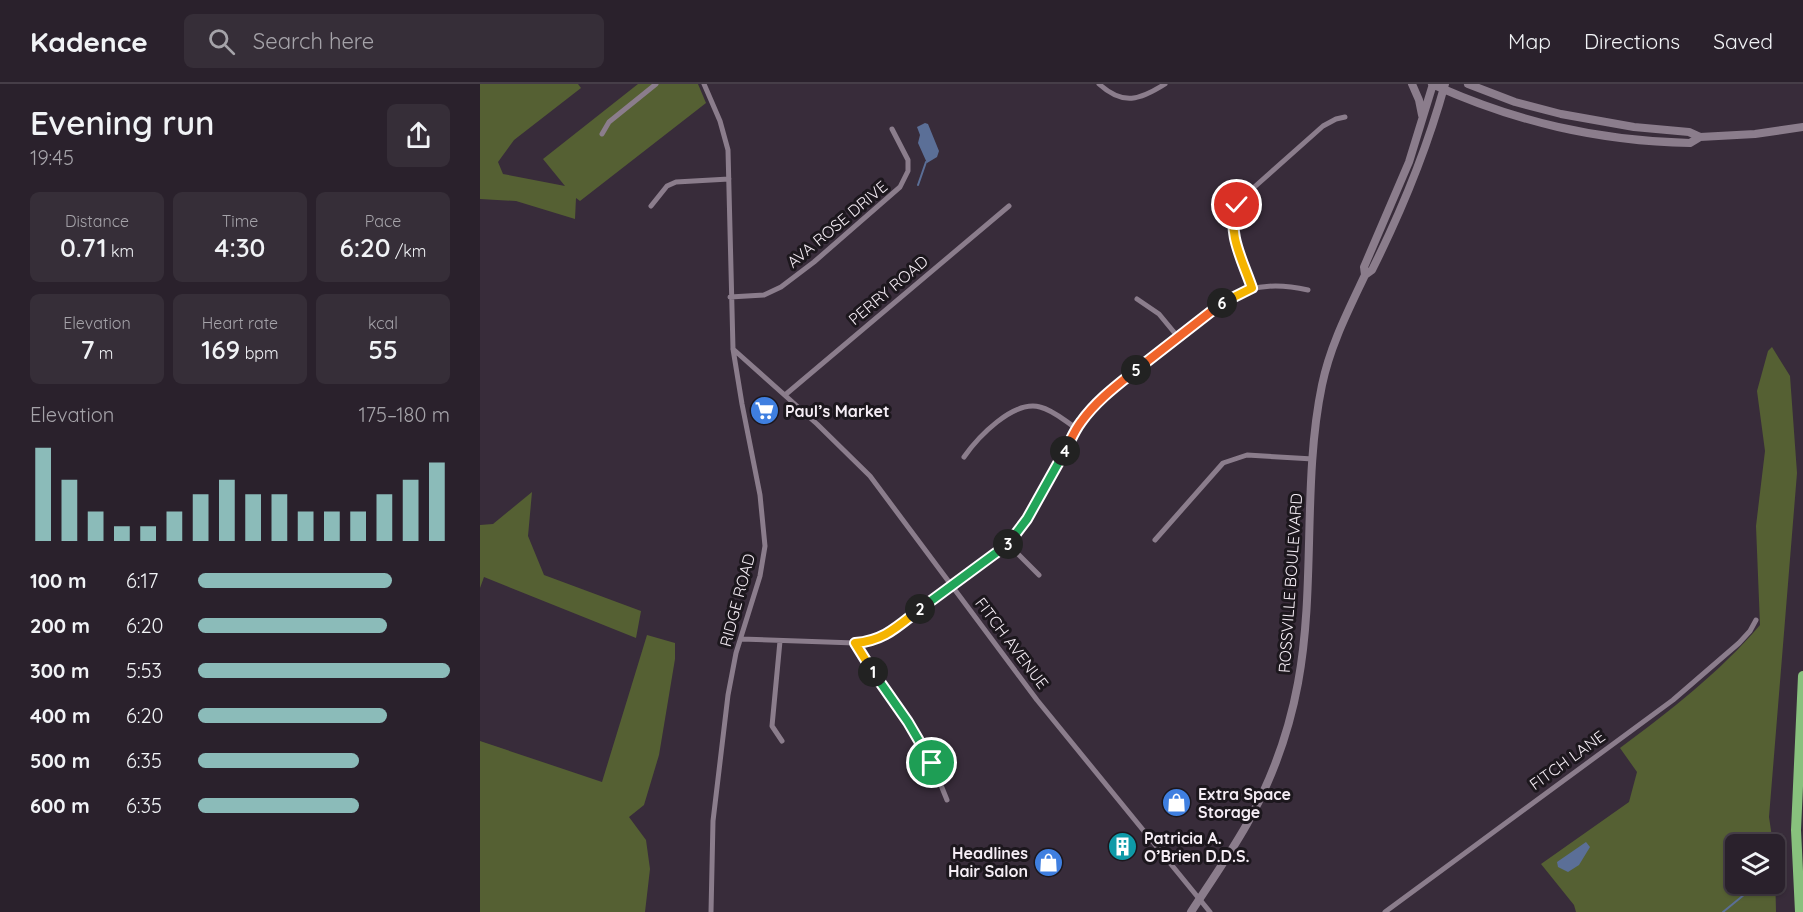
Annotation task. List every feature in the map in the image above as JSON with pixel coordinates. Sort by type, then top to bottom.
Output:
[{"type":"highway","points":[[1800,911],[1797,819],[1803,676]]},
{"type":"main road","points":[[1412,84],[1423,118]]},
{"type":"main road","points":[[1433,84],[1444,86],[1520,117],[1582,133],[1636,141],[1690,143],[1700,137]]},
{"type":"main road","name":"ROSSVILLE BOULEVARD","points":[[1365,275],[1364,267],[1400,184],[1433,84]]},
{"type":"main road","points":[[1468,84],[1515,102],[1583,119],[1654,130],[1689,132],[1700,137],[1755,134],[1802,128]]},
{"type":"main road","name":"ROSSVILLE BOULEVARD","points":[[1191,912],[1256,808],[1276,760],[1293,708],[1304,641],[1313,459],[1317,409],[1324,373],[1336,338],[1365,275],[1372,270],[1406,200],[1422,158],[1444,86]]},
{"type":"main road","points":[[1582,133],[1583,119]]},
{"type":"street","points":[[602,134],[609,122],[656,84]]},
{"type":"street","name":"RIDGE ROAD","points":[[704,84],[724,133],[729,160],[730,297],[733,348],[765,531],[760,576],[732,675],[713,822],[711,912]]},
{"type":"street","points":[[1099,84],[1117,96],[1132,99],[1150,94],[1165,84]]},
{"type":"street","points":[[1252,288],[1233,232],[1233,219],[1237,205],[1323,126],[1345,117]]},
{"type":"street","name":"AVA ROSE DRIVE","points":[[730,297],[764,295],[781,287],[896,193],[908,171],[908,160],[892,129]]},
{"type":"street","points":[[651,206],[668,186],[676,182],[729,179]]},
{"type":"street","name":"PERRY ROAD","points":[[785,395],[1009,206]]},
{"type":"street","points":[[741,639],[855,643],[875,640],[888,634],[1008,544],[1027,519],[1077,428],[1088,413],[1115,386],[1232,296],[1252,288],[1281,286],[1308,290]]},
{"type":"street","points":[[1137,299],[1159,314],[1178,337]]},
{"type":"street","name":"FITCH AVENUE","points":[[733,348],[870,476],[1037,700],[1210,912]]},
{"type":"street","points":[[964,457],[979,438],[1020,407],[1040,407],[1077,428]]},
{"type":"street","points":[[1155,540],[1223,463],[1246,455],[1313,459]]},
{"type":"street","points":[[1008,544],[1039,575]]},
{"type":"street","name":"FITCH LANE","points":[[1385,912],[1673,700],[1739,643],[1756,620]]},
{"type":"street","points":[[780,641],[772,726],[782,741]]},
{"type":"street","points":[[855,643],[921,742],[947,800]]},
{"type":"green space","points":[[480,84],[578,84],[581,88],[514,140],[498,162],[503,174],[565,186],[543,159],[638,84],[698,84],[706,103],[580,201],[576,198],[575,219],[516,201],[480,199]]},
{"type":"green space","points":[[1772,347],[1790,376],[1797,473],[1769,817],[1772,834],[1725,834],[1725,894],[1776,894],[1776,912],[1576,912],[1574,905],[1541,864],[1629,802],[1637,772],[1620,748],[1694,690],[1760,625],[1756,526],[1765,451],[1757,391],[1768,351]]},
{"type":"green space","points":[[532,492],[528,536],[544,575],[641,611],[636,638],[484,577],[480,588],[480,525],[493,524]]},
{"type":"green space","points":[[647,635],[675,643],[675,659],[659,755],[644,805],[629,817],[646,840],[650,869],[645,912],[480,912],[480,741],[602,782]]},
{"type":"water","points":[[928,124],[939,151],[937,157],[927,163],[918,143],[920,135],[917,127]]},
{"type":"water","points":[[1586,842],[1590,847],[1579,865],[1568,872],[1558,867],[1557,862]]},
{"type":"waterway","points":[[918,185],[926,162]]},
{"type":"waterway","points":[[1723,912],[1745,894]]},
{"type":"waterway","points":[[1745,894],[1754,894]]},
{"type":"place","name":"Paul’s Market","points":[[764,411]]},
{"type":"place","name":"Extra Space Storage","points":[[1177,803]]},
{"type":"place","name":"Patricia A. O’Brien D.D.S.","points":[[1123,847]]},
{"type":"place","name":"Headlines Hair Salon","points":[[1049,862]]},
{"type":"route","points":[[932,763],[921,742],[855,643],[875,640],[893,630],[1008,544],[1027,519],[1077,428],[1088,413],[1115,386],[1218,305],[1252,288],[1233,232],[1233,219],[1237,205]]}]
